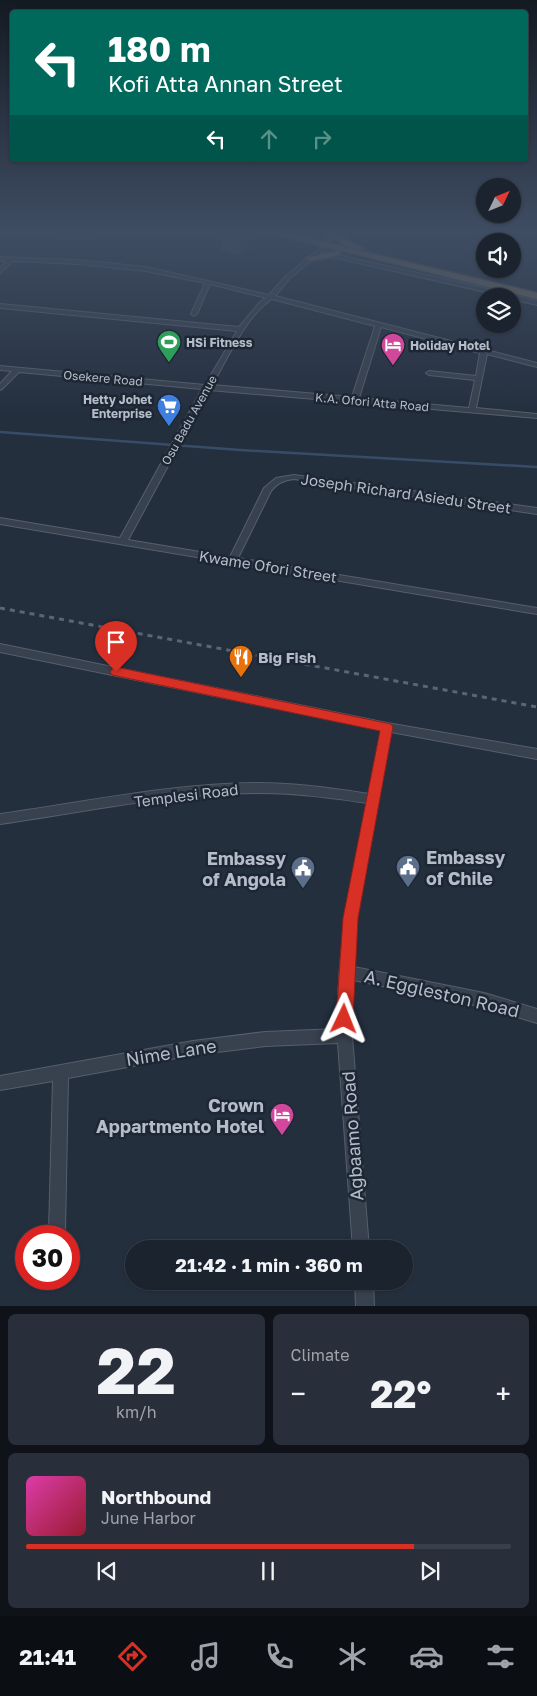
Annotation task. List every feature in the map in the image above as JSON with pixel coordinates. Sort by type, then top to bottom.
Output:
[{"type":"highway","points":[[524,293],[537,296]]},
{"type":"street","points":[[194,314],[203,293]]},
{"type":"street","points":[[243,293],[263,299]]},
{"type":"street","name":"Osu Badu Avenue","points":[[122,542],[176,442],[241,329],[269,293]]},
{"type":"street","name":"Osu Badu Avenue","points":[[263,299],[271,297],[274,293]]},
{"type":"street","points":[[271,297],[537,365]]},
{"type":"street","points":[[521,299],[537,303]]},
{"type":"street","points":[[0,306],[241,329]]},
{"type":"street","points":[[355,400],[379,324]]},
{"type":"street","points":[[472,411],[484,351]]},
{"type":"street","name":"Osekere Road","points":[[0,368],[207,388]]},
{"type":"street","points":[[0,388],[17,370]]},
{"type":"street","points":[[429,373],[479,378]]},
{"type":"street","name":"K.A. Ofori Atta Road","points":[[207,388],[537,416]]},
{"type":"street","name":"Joseph Richard Asiedu Street","points":[[233,560],[267,490],[271,484],[283,478],[294,477],[537,511]]},
{"type":"street","name":"Kwame Ofori Street","points":[[0,521],[537,611]]},
{"type":"street","points":[[0,648],[387,727],[537,754]]},
{"type":"street","name":"Agbaamo Road","points":[[360,1240],[344,1002],[351,918],[387,727]]},
{"type":"street","name":"Templesi Road","points":[[0,819],[175,795],[245,788],[317,791],[372,799]]},
{"type":"street","name":"A. Eggleston Road","points":[[347,972],[484,1000],[537,1016]]},
{"type":"street","name":"Nime Lane","points":[[0,1082],[102,1063],[211,1046],[265,1039],[345,1036]]},
{"type":"street","points":[[57,1225],[61,1072]]},
{"type":"street","points":[[365,1290],[366,1306]]},
{"type":"waterway","points":[[0,432],[240,450],[537,467]]},
{"type":"railway","points":[[0,608],[537,707]]},
{"type":"place","name":"HSi Fitness","points":[[169,363]]},
{"type":"place","name":"Holiday Hotel","points":[[393,366]]},
{"type":"place","name":"Hetty Johet Enterprise","points":[[169,427]]},
{"type":"place","name":"Big Fish","points":[[241,678]]},
{"type":"place","name":"Embassy of Chile","points":[[408,888]]},
{"type":"place","name":"Embassy of Angola","points":[[303,889]]},
{"type":"place","name":"Crown Appartmento Hotel","points":[[282,1136]]},
{"type":"route","points":[[116,672],[387,727],[351,918],[344,1019]]}]
